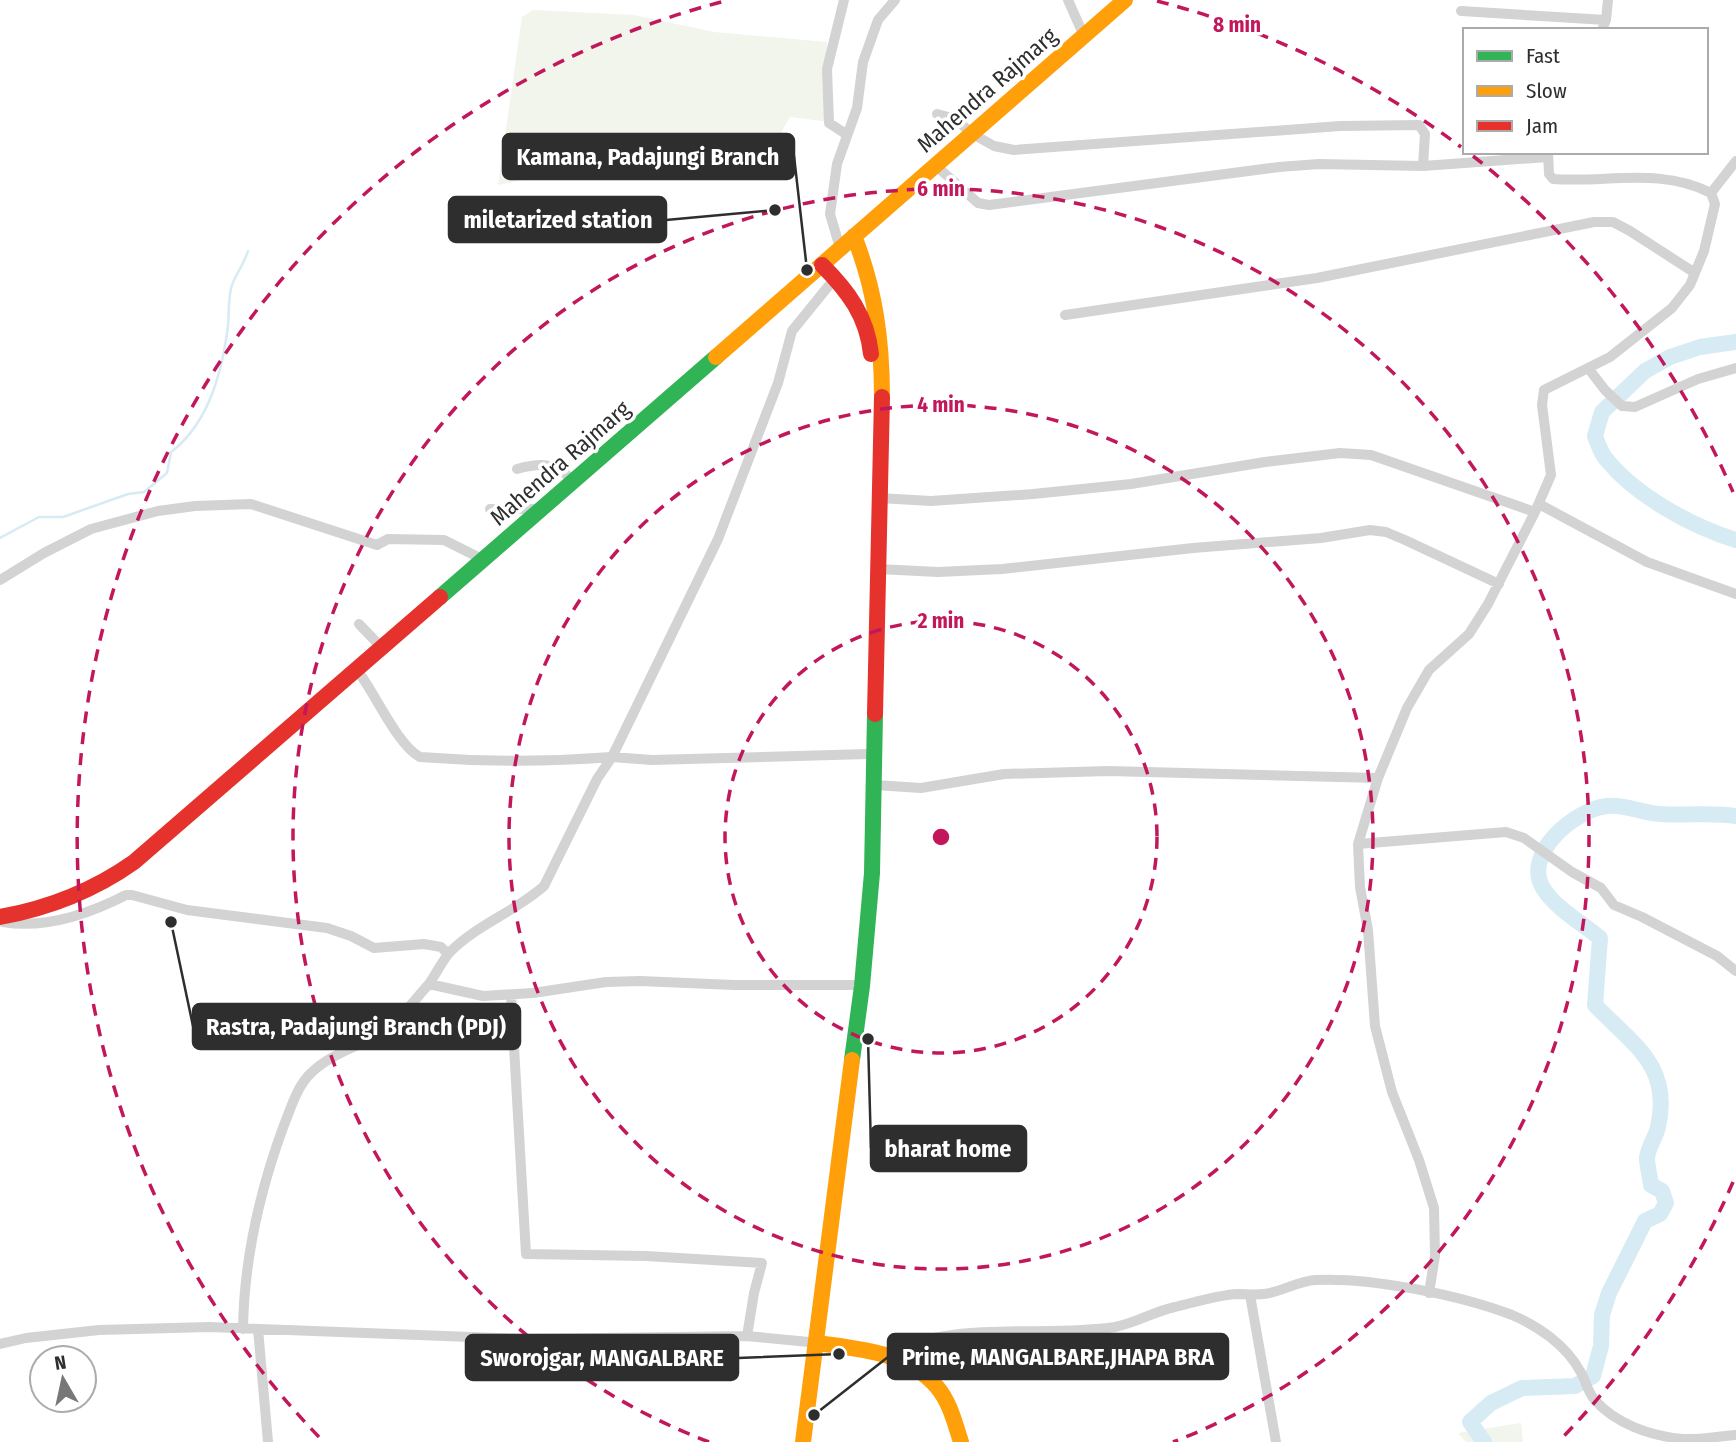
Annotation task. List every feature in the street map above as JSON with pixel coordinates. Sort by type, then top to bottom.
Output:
[{"type":"main road","name":"Mahendra Rajmarg","points":[[0,919],[78,897],[121,874],[1125,0]]},
{"type":"main road","points":[[796,1442],[813,1343],[862,986],[872,873],[881,341],[876,297],[869,270],[854,236]]},
{"type":"main road","points":[[803,1442],[855,985],[864,872],[873,411],[871,342],[866,321],[855,300],[822,265]]},
{"type":"main road","points":[[813,1343],[887,1355],[911,1365],[937,1388],[949,1409],[961,1442]]},
{"type":"street","points":[[844,0],[827,69],[829,123],[846,134]]},
{"type":"street","points":[[840,248],[830,214],[837,164],[857,108],[863,62],[878,20],[895,0]]},
{"type":"street","points":[[1068,0],[1084,36]]},
{"type":"street","points":[[1461,11],[1604,25],[1608,0]]},
{"type":"street","points":[[937,114],[957,119],[971,133],[995,146],[1014,150],[1340,126],[1419,125],[1425,134],[1423,166]]},
{"type":"street","points":[[935,165],[978,203],[989,205],[1279,167],[1318,164],[1423,166],[1548,155],[1549,174],[1553,179],[1650,177],[1677,181],[1711,193]]},
{"type":"street","points":[[1711,193],[1736,162]]},
{"type":"street","points":[[1429,1293],[1435,1256],[1434,1208],[1419,1160],[1391,1092],[1375,1026],[1358,844],[1378,778],[1407,708],[1429,670],[1469,634],[1499,584],[1551,475],[1542,405],[1544,390],[1610,357],[1672,308],[1690,285],[1704,251],[1715,204],[1711,193]]},
{"type":"street","points":[[1065,315],[1317,278],[1594,222],[1612,222],[1630,230],[1695,273]]},
{"type":"street","points":[[243,1329],[243,1302],[264,1186],[294,1099],[309,1074],[343,1051],[389,1027],[429,984],[448,954],[460,943],[544,886],[597,779],[612,757],[718,539],[778,383],[792,331],[835,278]]},
{"type":"street","points":[[1588,368],[1622,406],[1635,407],[1698,379],[1736,368]]},
{"type":"street","points":[[879,498],[931,501],[1033,494],[1132,484],[1265,462],[1340,453],[1371,455],[1537,508],[1647,562],[1736,594]]},
{"type":"street","points":[[517,469],[546,465],[560,468],[574,481]]},
{"type":"street","points":[[0,580],[34,558],[91,529],[158,511],[251,503],[377,545],[388,539],[444,540],[482,559]]},
{"type":"street","points":[[490,509],[542,509]]},
{"type":"street","points":[[878,569],[938,572],[1002,569],[1193,548],[1321,538],[1370,530],[1387,532],[1499,584]]},
{"type":"street","points":[[359,624],[382,648]]},
{"type":"street","points":[[357,670],[390,722],[414,754],[420,757],[562,761],[612,757],[652,760],[867,754]]},
{"type":"street","points":[[875,785],[920,788],[1004,774],[1108,771],[1378,778]]},
{"type":"street","points":[[1358,844],[1506,832],[1524,838],[1572,872],[1601,888],[1614,905],[1717,956],[1736,971]]},
{"type":"street","points":[[0,919],[23,925],[52,921],[85,913],[126,895],[132,895],[187,909],[327,928],[374,948],[424,944],[441,947],[448,954]]},
{"type":"street","points":[[429,984],[483,996],[511,995],[606,982],[855,985]]},
{"type":"street","points":[[511,995],[526,1254],[646,1256],[762,1263],[747,1336]]},
{"type":"street","points":[[887,1355],[902,1346],[926,1339],[1116,1326],[1170,1308],[1237,1294],[1279,1291],[1311,1280],[1373,1284],[1476,1303],[1514,1316],[1542,1331],[1565,1350],[1581,1371],[1592,1397],[1608,1414],[1654,1434],[1685,1439],[1736,1435]]},
{"type":"street","points":[[1250,1294],[1276,1442]]},
{"type":"street","points":[[0,1344],[26,1338],[99,1330],[209,1327],[524,1339],[747,1336],[813,1343]]},
{"type":"street","points":[[258,1329],[268,1442]]},
{"type":"shaded area","points":[[533,10],[634,15],[714,32],[827,42],[831,122],[790,117],[775,143],[792,171],[742,166],[532,178],[498,185],[522,17]]},
{"type":"shaded area","points":[[1521,1423],[1523,1442],[1466,1442],[1458,1433]]},
{"type":"waterway","points":[[0,538],[39,517],[63,517],[128,494],[144,492],[167,473],[171,452],[194,428],[216,382],[227,333],[230,291],[248,251]]},
{"type":"waterway","points":[[1736,342],[1700,347],[1670,357],[1645,371],[1602,412],[1595,436],[1607,460],[1649,498],[1702,527],[1736,540]]},
{"type":"waterway","points":[[1484,1442],[1470,1422],[1491,1403],[1522,1388],[1575,1386],[1593,1376],[1601,1346],[1602,1315],[1609,1293],[1645,1221],[1660,1214],[1666,1203],[1662,1191],[1651,1185],[1647,1161],[1656,1135],[1661,1106],[1654,1071],[1635,1044],[1595,1005],[1600,938],[1548,895],[1538,875],[1540,861],[1546,847],[1568,824],[1581,815],[1607,806],[1660,814],[1736,816]]},
{"type":"traffic: fast","points":[[440,597],[716,357]]},
{"type":"traffic: fast","points":[[852,1060],[872,873],[875,714]]},
{"type":"traffic: slow","points":[[716,357],[1125,0]]},
{"type":"traffic: slow","points":[[854,236],[876,315],[882,397]]},
{"type":"traffic: slow","points":[[803,1442],[852,1060]]},
{"type":"traffic: slow","points":[[817,1343],[882,1354],[912,1366],[925,1375],[945,1399],[961,1442]]},
{"type":"traffic: jam","points":[[822,265],[855,305],[869,340],[871,354]]},
{"type":"traffic: jam","points":[[875,714],[882,397]]},
{"type":"traffic: jam","points":[[0,917],[36,909],[70,897],[103,882],[134,862],[440,597]]},
{"type":"place","name":"miletarized station","points":[[775,210]]},
{"type":"place","name":"Kamana, Padajungi Branch","points":[[807,270]]},
{"type":"place","name":"Rastra, Padajungi Branch (PDJ)","points":[[171,922]]},
{"type":"place","name":"bharat home","points":[[868,1039]]},
{"type":"place","name":"Sworojgar, MANGALBARE","points":[[839,1354]]},
{"type":"place","name":"Prime, MANGALBARE,JHAPA BRA","points":[[814,1415]]}]
